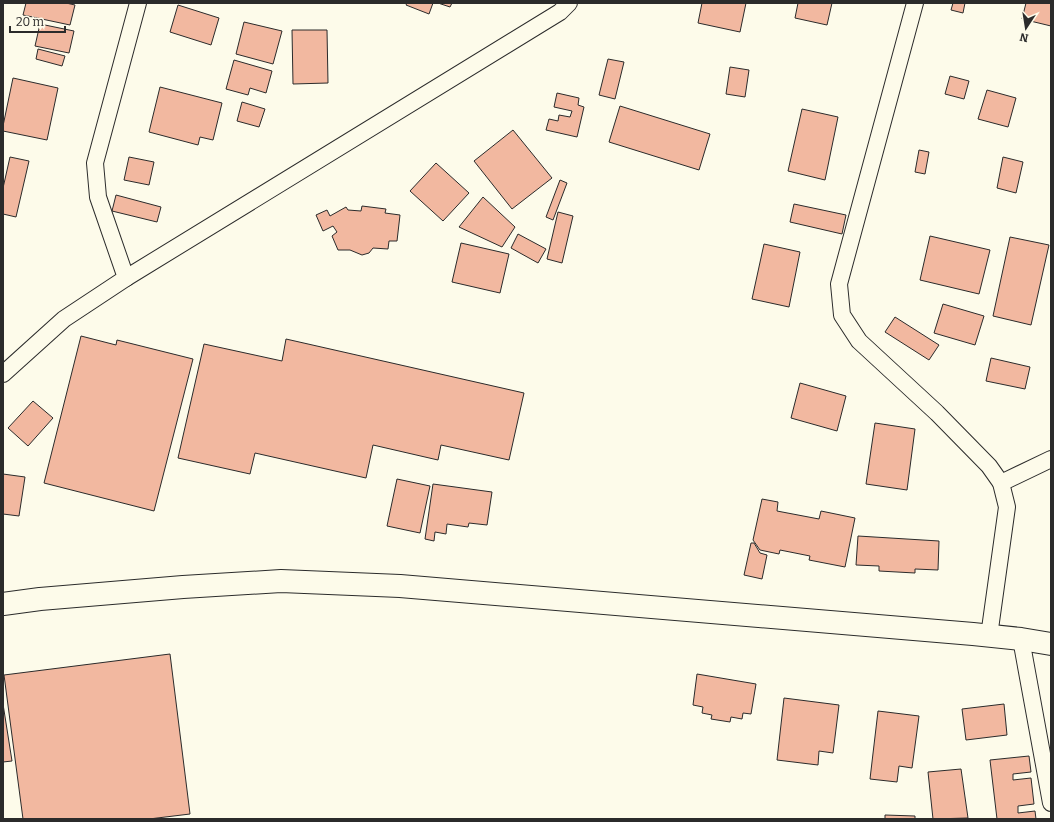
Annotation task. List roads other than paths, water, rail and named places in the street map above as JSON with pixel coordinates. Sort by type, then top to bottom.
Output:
[{"type":"street","points":[[126,278],[98,197],[95,163],[138,3]]},
{"type":"street","points":[[3,374],[64,319],[126,278],[560,12],[569,3]]},
{"type":"street","points":[[915,3],[839,284],[842,315],[859,341],[937,413],[989,466],[1002,483],[1007,507],[989,636]]},
{"type":"street","points":[[1002,483],[1051,459]]},
{"type":"street","points":[[3,604],[40,599],[183,587],[281,581],[407,586],[989,636],[1051,644]]},
{"type":"street","points":[[1021,639],[1051,803]]}]
